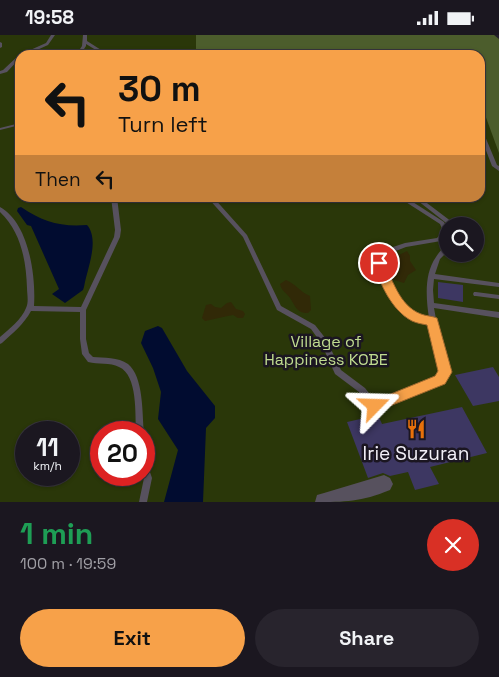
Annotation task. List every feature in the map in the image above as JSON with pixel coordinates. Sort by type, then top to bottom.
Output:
[{"type":"street","points":[[324,502],[384,484]]},
{"type":"lane","points":[[33,50],[47,44],[53,35]]},
{"type":"lane","points":[[81,50],[84,46],[85,35]]},
{"type":"lane","points":[[84,41],[99,50]]},
{"type":"lane","points":[[0,73],[5,71],[15,61]]},
{"type":"lane","points":[[0,129],[15,125]]},
{"type":"lane","points":[[485,141],[495,165],[499,169]]},
{"type":"lane","points":[[115,202],[117,237],[83,310],[82,324],[86,354],[91,360],[116,362],[128,368],[133,377],[136,391],[139,421]]},
{"type":"lane","points":[[214,202],[245,236],[279,308],[313,327],[324,341],[338,371],[362,390],[375,406],[440,380],[445,372],[432,321],[430,305],[432,276],[435,262],[439,257]]},
{"type":"lane","points":[[408,202],[442,223],[446,231],[439,239],[405,245],[386,252],[379,263],[384,279],[400,305],[416,317],[432,321]]},
{"type":"lane","points":[[422,202],[442,217]]},
{"type":"lane","points":[[0,209],[19,231],[26,252],[30,278],[30,308],[11,332],[0,341]]},
{"type":"lane","points":[[432,276],[499,285]]},
{"type":"lane","points":[[476,294],[499,297]]},
{"type":"lane","points":[[430,305],[499,315]]},
{"type":"lane","points":[[30,308],[83,310]]},
{"type":"lane","points":[[142,502],[146,486]]},
{"type":"green space","name":"Village of Happiness KOBE","points":[[0,35],[216,35],[260,50],[15,50],[15,202],[485,202],[485,86],[499,92],[499,502],[0,502]]},
{"type":"green space","points":[[196,35],[494,35],[499,39],[499,153],[485,115],[485,50],[196,50]]},
{"type":"sand","points":[[407,251],[410,261],[416,270],[408,275],[404,283],[391,279],[387,271],[396,266],[393,258]]},
{"type":"sand","points":[[286,280],[310,296],[311,310],[308,313],[298,310],[282,289],[280,284]]},
{"type":"sand","points":[[231,302],[236,309],[243,311],[245,314],[243,318],[233,315],[205,321],[202,318],[206,305],[211,304],[221,308]]},
{"type":"water","points":[[21,207],[44,220],[68,225],[87,225],[91,231],[92,255],[83,290],[65,303],[52,294],[59,289],[31,226],[27,225],[17,211]]},
{"type":"water","points":[[158,326],[162,328],[187,371],[215,406],[215,418],[206,428],[203,502],[164,502],[178,450],[158,419],[161,392],[153,368],[141,343],[145,331]]},
{"type":"building","points":[[438,282],[463,285],[463,302],[438,298]]},
{"type":"building","points":[[493,367],[499,377],[499,401],[473,406],[455,375]]},
{"type":"building","points":[[462,407],[487,453],[430,467],[439,484],[415,490],[408,472],[390,476],[383,473],[368,478],[347,422],[378,415],[382,424]]},
{"type":"place","name":"Irie Suzuran","points":[[416,429]]},
{"type":"route","points":[[375,406],[440,380],[445,372],[432,321],[416,317],[400,305],[384,279],[379,263]]}]
